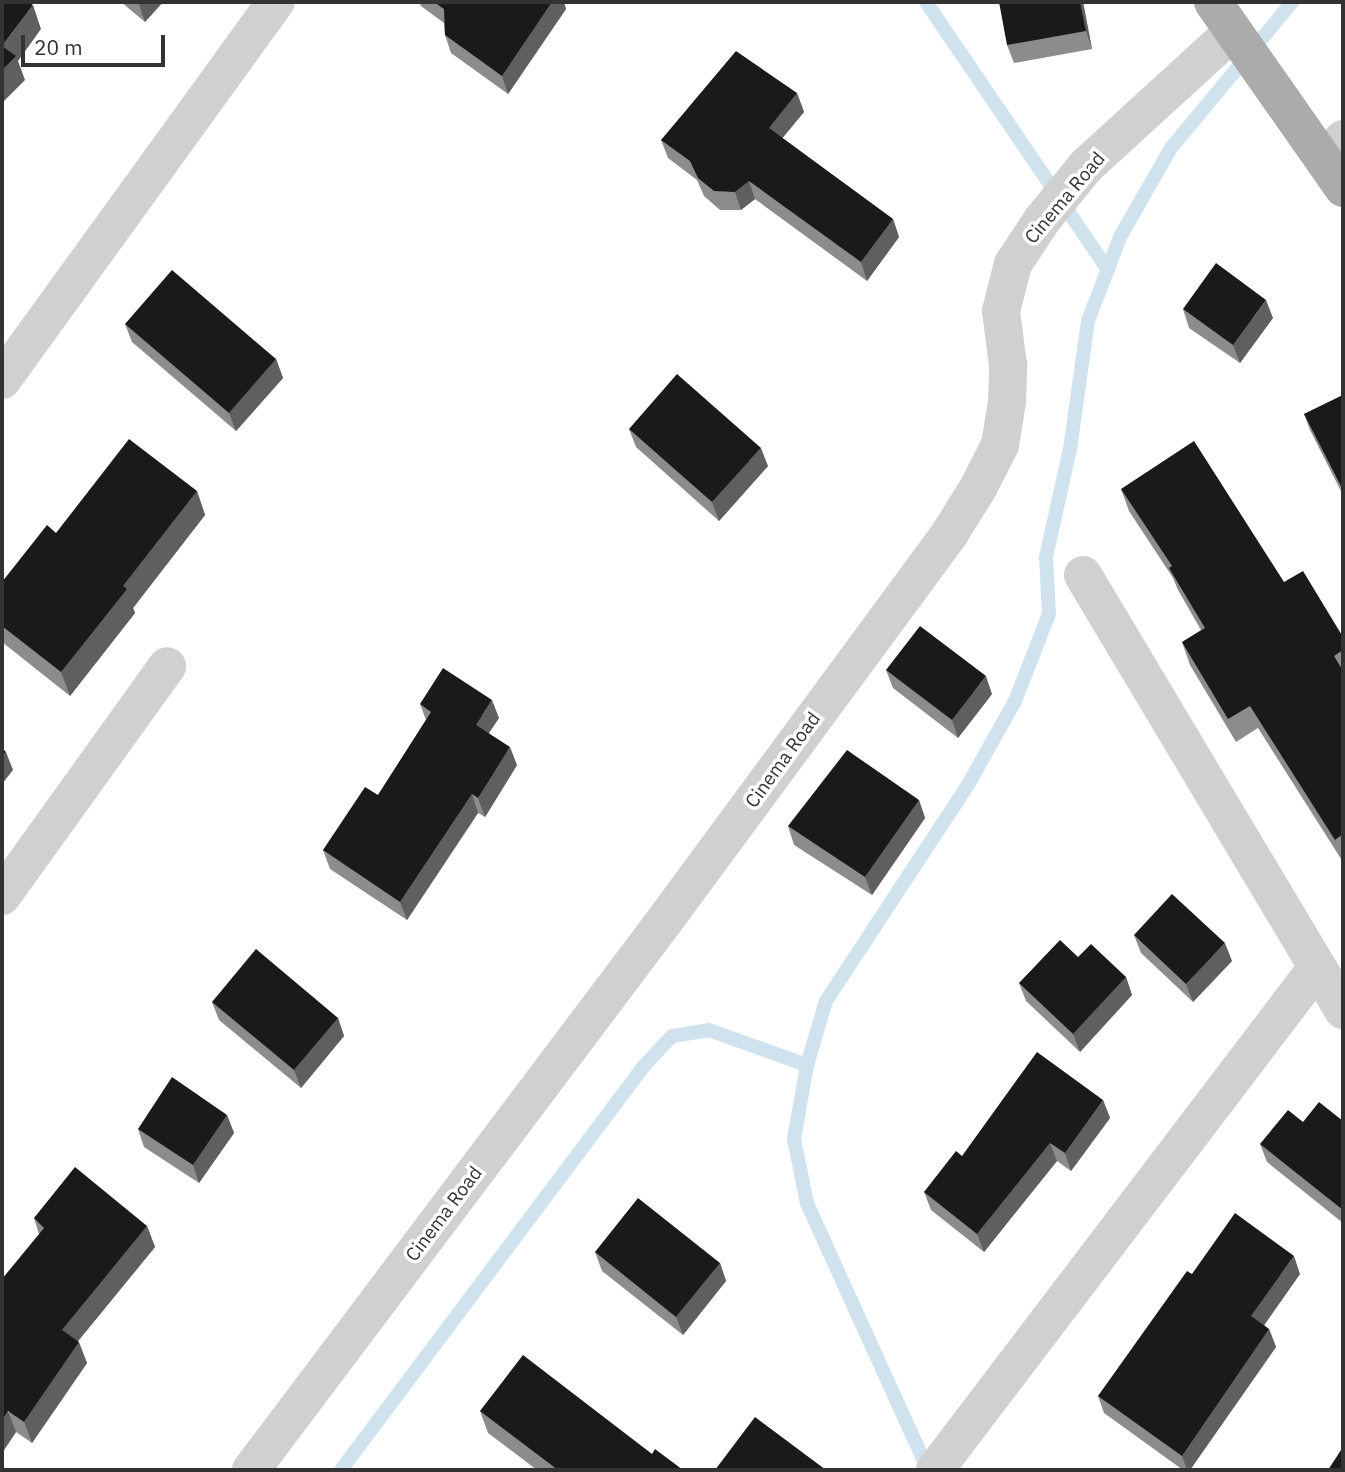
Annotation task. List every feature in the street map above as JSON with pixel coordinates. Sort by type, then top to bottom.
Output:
[{"type":"main road","points":[[1223,17],[1337,163]]},
{"type":"street","points":[[2,380],[276,2]]},
{"type":"street","name":"Cinema Road","points":[[251,1470],[657,931],[950,533],[978,488],[1000,445],[1007,402],[1008,365],[1001,312],[1013,264],[1042,220],[1086,166],[1223,17]]},
{"type":"street","points":[[1083,575],[1316,969],[1343,1010]]},
{"type":"street","points":[[2,896],[167,667]]},
{"type":"street","points":[[935,1470],[1316,969]]},
{"type":"building","points":[[2,2],[28,2],[33,5],[2,46]]},
{"type":"building","points":[[434,2],[552,2],[502,76],[445,35],[444,9]]},
{"type":"building","points":[[999,2],[1080,2],[1086,31],[1007,45]]},
{"type":"building","points":[[2,46],[16,56],[2,70]]},
{"type":"building","points":[[736,51],[797,93],[769,128],[893,219],[861,262],[749,181],[735,192],[714,191],[698,178],[690,161],[661,140]]},
{"type":"building","points":[[1216,263],[1266,300],[1233,345],[1183,309]]},
{"type":"building","points":[[172,270],[276,359],[229,413],[125,324]]},
{"type":"building","points":[[677,374],[761,448],[712,502],[629,429]]},
{"type":"building","points":[[1343,395],[1343,490],[1304,414]]},
{"type":"building","points":[[129,439],[197,491],[123,586],[127,589],[61,672],[2,626],[2,582],[47,525],[56,533]]},
{"type":"building","points":[[1194,441],[1284,582],[1303,571],[1343,637],[1343,650],[1334,656],[1343,671],[1343,834],[1335,840],[1250,706],[1228,719],[1182,642],[1205,628],[1169,568],[1172,566],[1121,489]]},
{"type":"building","points":[[920,626],[986,676],[952,720],[886,670]]},
{"type":"building","points":[[443,668],[492,700],[476,725],[510,747],[478,798],[472,794],[400,902],[323,850],[365,787],[378,795],[431,712],[420,704]]},
{"type":"building","points":[[847,750],[919,800],[865,877],[788,826]]},
{"type":"building","points":[[1172,894],[1225,943],[1186,984],[1134,935]]},
{"type":"building","points":[[1060,940],[1078,957],[1091,944],[1126,977],[1073,1034],[1019,983]]},
{"type":"building","points":[[256,949],[338,1018],[294,1070],[212,1002]]},
{"type":"building","points":[[1037,1052],[1103,1100],[1065,1153],[1050,1143],[977,1234],[924,1192],[956,1151],[962,1156]]},
{"type":"building","points":[[172,1077],[227,1115],[193,1165],[138,1129]]},
{"type":"building","points":[[1319,1102],[1343,1121],[1343,1210],[1260,1144],[1288,1110],[1303,1122]]},
{"type":"building","points":[[75,1167],[147,1226],[62,1330],[79,1342],[24,1422],[8,1411],[2,1421],[2,1279],[44,1228],[34,1218]]},
{"type":"building","points":[[638,1198],[720,1263],[676,1317],[595,1252]]},
{"type":"building","points":[[1235,1213],[1294,1256],[1251,1316],[1269,1329],[1182,1456],[1098,1396],[1187,1271],[1192,1274]]},
{"type":"building","points":[[523,1355],[652,1454],[655,1449],[683,1470],[558,1470],[480,1411]]},
{"type":"building","points":[[755,1417],[826,1470],[715,1470]]},
{"type":"building","points":[[1343,1447],[1343,1470],[1328,1470]]},
{"type":"waterway","points":[[926,2],[1108,270]]},
{"type":"waterway","points":[[928,1470],[807,1203],[794,1139],[807,1065],[826,1001],[969,783],[1015,701],[1049,614],[1046,557],[1070,449],[1088,321],[1120,237],[1171,148],[1292,2]]},
{"type":"waterway","points":[[341,1470],[643,1067],[672,1036],[709,1030],[807,1065]]}]
